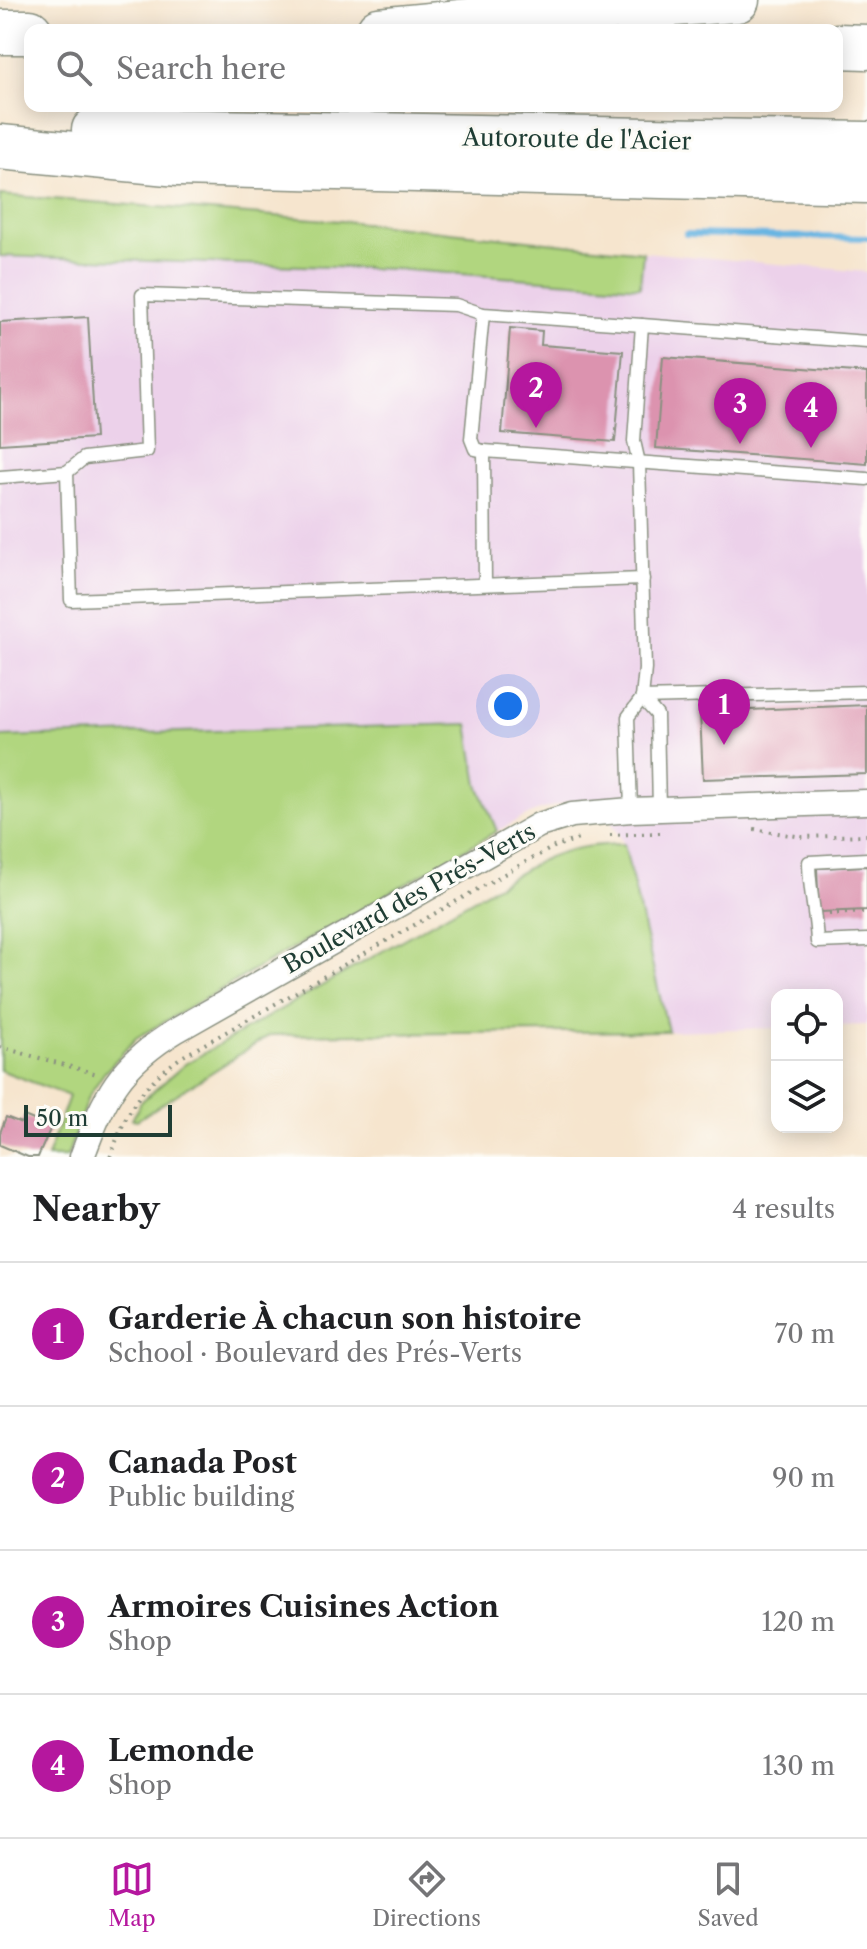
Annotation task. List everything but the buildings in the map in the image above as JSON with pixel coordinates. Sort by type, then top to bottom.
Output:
[{"type":"highway","points":[[439,24],[580,10],[737,0]]},
{"type":"highway","points":[[0,32],[24,32]]},
{"type":"highway","points":[[843,46],[867,47]]},
{"type":"highway","name":"Autoroute de l'Acier","points":[[0,129],[867,144]]},
{"type":"highway","points":[[0,147],[179,164],[867,181]]},
{"type":"street","name":"Boulevard des Prés-Verts","points":[[82,1157],[100,1109],[118,1079],[143,1053],[177,1030],[528,830],[572,815],[631,810],[867,802]]},
{"type":"lane","points":[[0,477],[67,472],[84,458],[147,451],[142,295],[456,305],[483,314],[867,342]]},
{"type":"lane","points":[[483,314],[471,439],[475,449],[867,479]]},
{"type":"lane","points":[[631,810],[628,717],[642,698],[645,669],[639,463],[634,441],[642,325]]},
{"type":"lane","points":[[484,451],[485,583]]},
{"type":"lane","points":[[67,472],[71,600],[643,579]]},
{"type":"lane","points":[[642,698],[867,692]]},
{"type":"lane","points":[[642,698],[657,715],[659,809]]},
{"type":"lane","points":[[867,859],[809,862],[817,942],[867,940]]},
{"type":"path","points":[[752,829],[802,837],[867,835]]},
{"type":"path","points":[[605,836],[671,832]]},
{"type":"path","name":"Boulevard des Prés-Verts","points":[[110,1157],[137,1096],[180,1058],[529,860],[556,846],[592,836]]},
{"type":"path","points":[[825,924],[826,915],[867,912]]},
{"type":"path","points":[[0,1047],[118,1079]]},
{"type":"shaded area","points":[[643,252],[867,272],[867,1025],[843,1026],[843,989],[771,989],[771,1028],[668,1031],[624,844],[600,801],[567,802],[534,812],[497,831],[478,785],[467,724],[0,737],[0,256],[393,269],[640,287]]},
{"type":"green space","points":[[0,195],[354,222],[643,252],[640,287],[393,269],[0,256]]},
{"type":"green space","points":[[468,724],[478,785],[497,831],[136,1038],[104,1073],[88,1097],[67,1157],[47,1157],[69,1096],[0,1070],[0,737]]},
{"type":"green space","points":[[624,844],[668,1031],[270,1035],[137,1120],[132,1119],[141,1102],[185,1064],[540,861],[581,848]]},
{"type":"waterway","points":[[686,234],[867,238]]},
{"type":"place","name":"Canada Post","points":[[536,428]]},
{"type":"place","name":"Armoires Cuisines Action","points":[[740,444]]},
{"type":"place","name":"Lemonde","points":[[811,448]]},
{"type":"place","name":"Garderie À chacun son histoire","points":[[724,745]]}]
